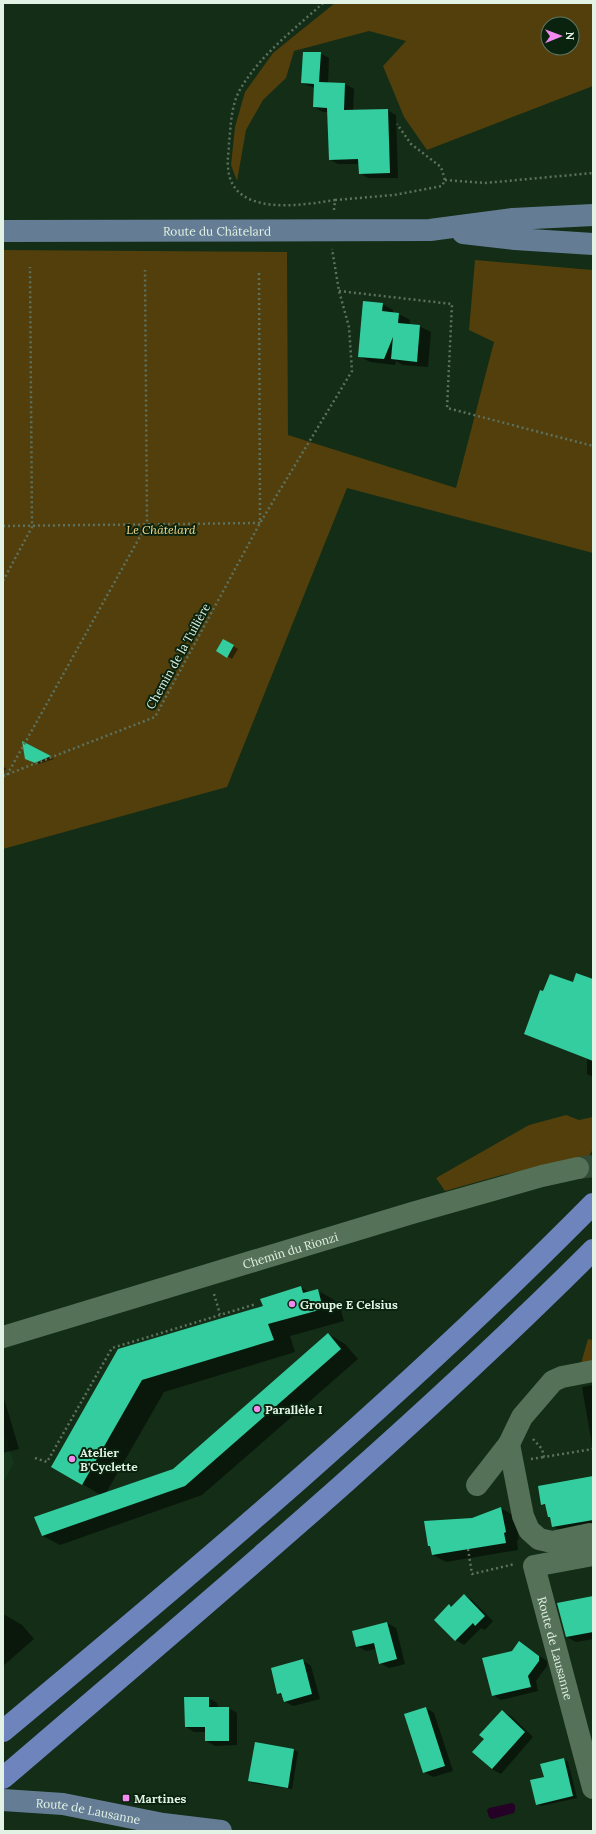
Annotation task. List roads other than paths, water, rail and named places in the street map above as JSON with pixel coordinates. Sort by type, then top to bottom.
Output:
[{"type":"highway","points":[[3,1731],[211,1557],[356,1430],[491,1304],[593,1204]]},
{"type":"highway","points":[[3,1778],[379,1453],[451,1388],[593,1250]]},
{"type":"main road","name":"Route du Châtelard","points":[[430,230],[513,219],[593,215]]},
{"type":"main road","name":"Route du Châtelard","points":[[3,231],[430,230],[515,239],[593,244]]},
{"type":"main road","name":"Route de Lausanne","points":[[3,1800],[63,1804],[163,1824],[221,1831]]},
{"type":"street","name":"Chemin du Rionzi","points":[[3,1337],[412,1213],[542,1176],[578,1168]]},
{"type":"street","points":[[477,1485],[509,1444],[522,1416],[553,1381],[562,1377],[593,1371]]},
{"type":"street","points":[[509,1444],[523,1516],[529,1530],[539,1538],[552,1542],[591,1545]]},
{"type":"street","name":"Route de Lausanne","points":[[591,1545],[534,1566],[593,1788]]},
{"type":"tunnel","points":[[578,1168],[593,1166]]},
{"type":"place","name":"Groupe E Celsius","points":[[292,1304]]},
{"type":"place","name":"Parallèle I","points":[[257,1409]]},
{"type":"place","name":"Atelier B'Cyclette","points":[[72,1459]]},
{"type":"place","name":"Martines","points":[[126,1798]]},
{"type":"park label","name":"Le Châtelard","points":[[161,529]]}]
